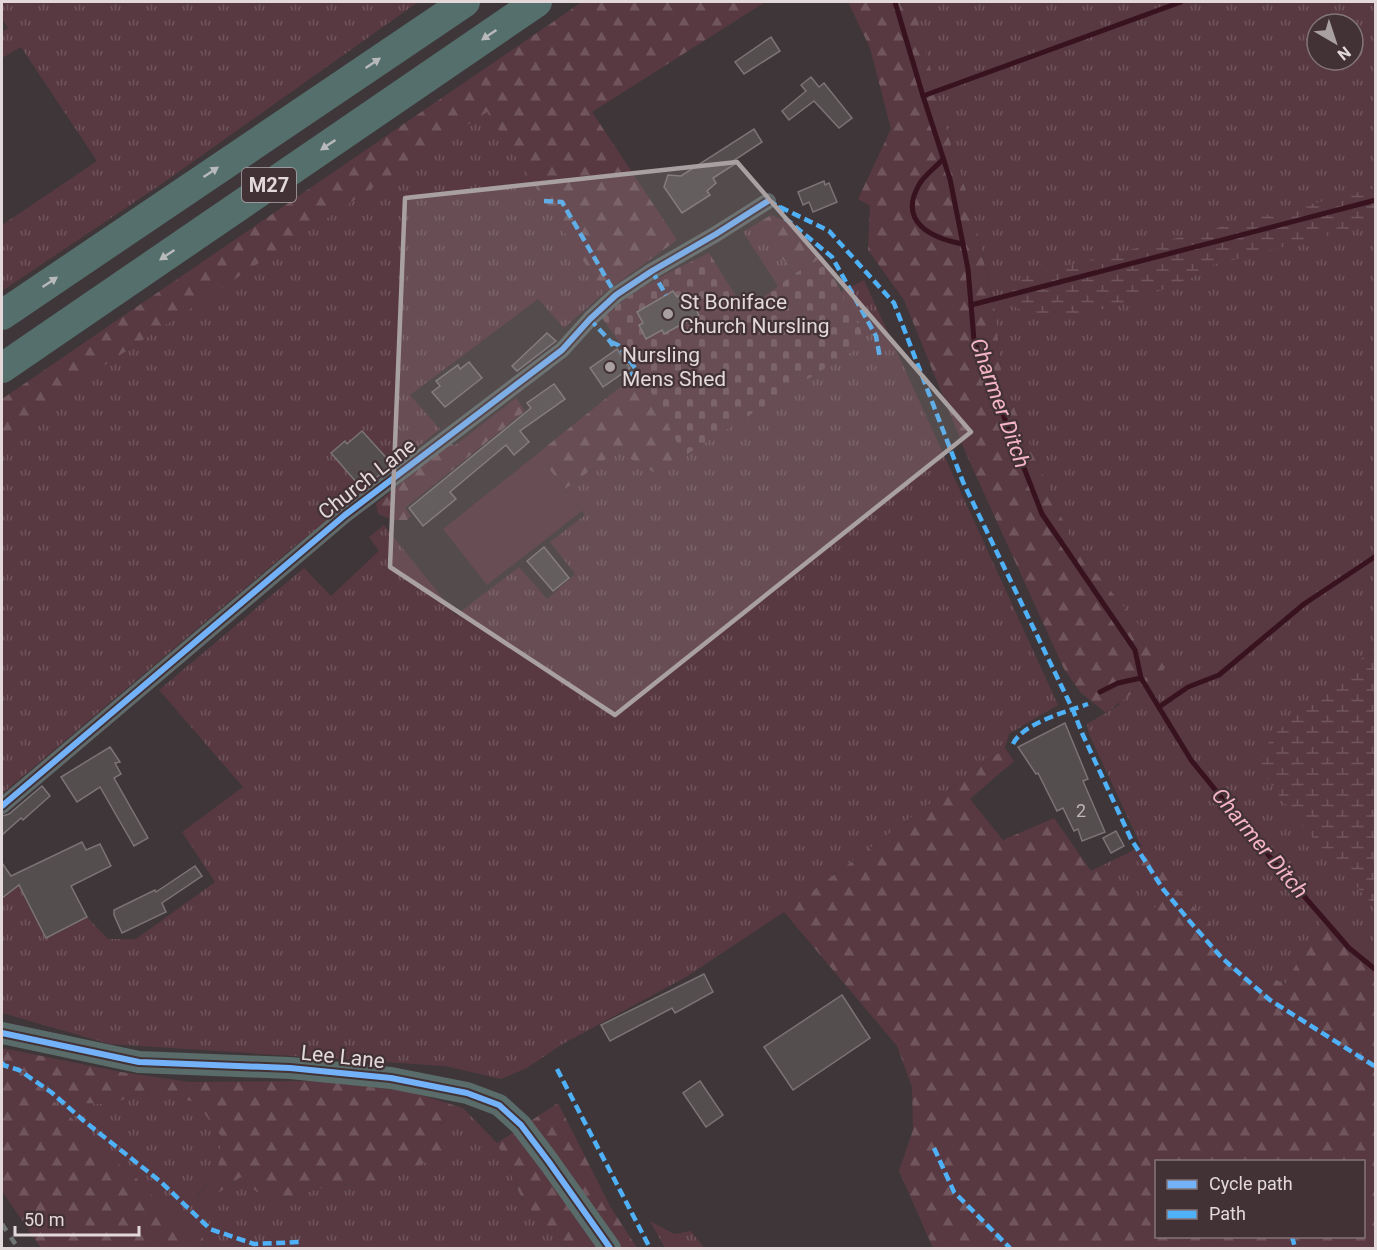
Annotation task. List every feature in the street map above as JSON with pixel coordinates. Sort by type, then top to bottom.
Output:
[{"type":"highway","name":"M27","points":[[2,315],[465,2]]},
{"type":"highway","name":"M27","points":[[2,368],[537,2]]},
{"type":"street","name":"Church Lane","points":[[2,806],[345,515],[562,350],[616,295],[768,201]]},
{"type":"street","name":"Lee Lane","points":[[2,1033],[139,1062],[290,1068],[391,1078],[467,1093],[499,1105],[521,1125],[609,1248]]},
{"type":"highlighted area","points":[[737,162],[971,432],[615,715],[390,567],[405,198]]},
{"type":"green space","points":[[2,2],[418,2],[163,183],[2,291],[2,225],[97,161],[21,47],[2,58],[2,32],[8,28],[2,19]]},
{"type":"green space","points":[[582,2],[765,2],[592,112],[677,240],[604,293],[487,112],[31,414],[2,436],[2,399]]},
{"type":"green space","points":[[848,2],[913,2],[947,132],[972,209],[995,311],[1002,380],[1074,546],[1146,634],[1165,668],[1106,713],[1081,693],[1064,669],[968,458],[904,300],[868,250],[870,206],[858,199],[891,129],[870,48]]},
{"type":"green space","points":[[912,2],[1375,2],[1375,958],[1323,918],[1286,984],[1259,972],[1235,953],[1176,887],[1151,841],[1141,846],[1089,734],[1087,724],[1119,705],[1146,634],[1074,546],[1002,380],[995,310],[972,209],[946,128]]},
{"type":"green space","points":[[487,111],[604,293],[564,328],[538,299],[410,395],[440,429],[290,550],[2,794],[2,436],[31,414]]},
{"type":"green space","points":[[1375,188],[1375,221],[1346,231],[1212,265],[1191,278],[1129,302],[1092,312],[1034,314],[1016,308],[1012,298],[1013,289],[1026,276]]},
{"type":"green space","points":[[771,215],[784,220],[823,257],[794,274],[756,224]]},
{"type":"green space","points":[[756,224],[794,274],[778,286],[743,232]]},
{"type":"green space","points":[[709,253],[745,311],[794,274],[823,257],[867,342],[684,456],[640,371],[602,318],[639,289]]},
{"type":"green space","points":[[864,280],[1058,705],[1009,734],[1005,748],[784,912],[686,977],[561,1045],[527,1068],[501,1079],[445,1066],[110,1044],[2,1013],[2,898],[18,885],[46,938],[87,917],[108,939],[136,939],[215,882],[182,832],[243,787],[159,690],[304,568],[331,596],[379,551],[369,537],[384,525],[456,615],[519,567],[547,599],[575,574],[550,542],[585,515],[565,489],[617,451],[655,473],[867,342],[841,292]]},
{"type":"green space","points":[[640,371],[684,456],[655,473],[617,451],[565,489],[537,454]]},
{"type":"green space","points":[[516,398],[525,411],[405,508],[411,516],[407,520],[394,520],[378,514],[376,504],[450,442],[454,446]]},
{"type":"green space","points":[[537,454],[582,511],[487,585],[443,529]]},
{"type":"green space","points":[[1375,647],[1375,907],[1300,823],[1261,768],[1264,748],[1279,730]]},
{"type":"green space","points":[[1005,748],[1014,761],[970,799],[1003,840],[1054,818],[1091,871],[1101,866],[1143,915],[1156,907],[1158,897],[1132,851],[1151,841],[1176,887],[1235,953],[1259,972],[1285,984],[1323,918],[1375,958],[1375,1248],[933,1248],[899,1171],[913,1130],[912,1087],[897,1046],[784,912]]},
{"type":"green space","points":[[1132,851],[1158,897],[1156,907],[1143,915],[1101,866]]},
{"type":"green space","points":[[2,1048],[121,1072],[189,1082],[321,1081],[412,1092],[463,1108],[439,1125],[446,1153],[383,1179],[357,1185],[336,1184],[285,1198],[257,1192],[241,1177],[208,1200],[196,1198],[218,1170],[221,1136],[196,1102],[144,1092],[111,1104],[77,1103],[66,1093],[22,1071],[80,1126],[95,1152],[128,1169],[177,1222],[202,1235],[205,1248],[41,1248],[2,1191]]},
{"type":"green space","points":[[19,1070],[66,1093],[77,1103],[111,1104],[144,1092],[196,1101],[221,1136],[218,1170],[196,1197],[208,1200],[241,1177],[285,1198],[336,1184],[357,1185],[463,1108],[497,1143],[523,1201],[564,1248],[205,1248],[202,1235],[177,1222],[128,1169],[95,1152],[80,1126]]},
{"type":"green space","points":[[558,1103],[610,1206],[637,1248],[564,1248],[523,1201],[497,1143]]},
{"type":"green space","points":[[650,1221],[674,1234],[691,1231],[704,1248],[665,1248]]},
{"type":"building","points":[[771,37],[780,51],[744,74],[735,62]]},
{"type":"building","points":[[811,77],[819,87],[824,83],[852,118],[839,128],[814,101],[789,120],[782,111],[806,91],[801,85]]},
{"type":"building","points":[[754,129],[762,142],[733,161],[735,164],[713,178],[716,183],[707,191],[710,195],[682,213],[664,187],[668,175],[681,176]]},
{"type":"building","points":[[824,181],[825,185],[829,183],[837,202],[813,212],[809,202],[803,205],[798,192]]},
{"type":"building","name":"St Boniface Church Nursling","points":[[673,291],[677,297],[686,292],[699,315],[664,334],[662,330],[646,339],[639,325],[643,323],[637,312]]},
{"type":"building","points":[[547,333],[556,341],[517,371],[512,366]]},
{"type":"building","name":"Nursling Mens Shed","points":[[617,349],[630,368],[603,387],[590,368]]},
{"type":"building","points":[[469,362],[482,378],[445,407],[432,392],[440,386],[436,381],[458,365],[460,369]]},
{"type":"building","points":[[554,384],[565,399],[520,431],[529,442],[514,455],[506,445],[450,492],[456,499],[423,526],[409,508],[531,408],[527,403]]},
{"type":"building","points":[[362,431],[392,464],[370,483],[365,478],[358,484],[331,453],[345,441],[347,444]]},
{"type":"building","points":[[544,547],[569,578],[553,591],[527,561]]},
{"type":"building","points":[[1065,723],[1088,779],[1083,781],[1105,832],[1082,841],[1078,829],[1074,831],[1063,808],[1057,811],[1038,773],[1036,774],[1018,747]]},
{"type":"building","points":[[110,747],[120,762],[115,763],[121,774],[114,778],[148,838],[134,846],[100,787],[77,802],[61,777]]},
{"type":"building","points":[[42,786],[50,796],[2,835],[2,816],[9,814]]},
{"type":"building","points":[[1116,831],[1124,846],[1111,853],[1103,838]]},
{"type":"building","points":[[82,842],[86,850],[100,844],[111,866],[71,886],[87,917],[46,938],[19,885],[2,898],[2,863],[11,876]]},
{"type":"building","points":[[195,866],[202,876],[162,903],[166,912],[122,933],[114,910],[155,890],[156,892]]},
{"type":"building","points":[[704,974],[713,992],[675,1013],[672,1008],[610,1041],[601,1025]]},
{"type":"building","points":[[842,995],[870,1038],[793,1090],[764,1047]]},
{"type":"building","points":[[700,1081],[723,1115],[706,1127],[683,1093]]},
{"type":"waterway","name":"Charmer Ditch","points":[[895,2],[950,179],[968,269],[974,340],[1042,514],[1135,650],[1141,678],[1191,760],[1270,857],[1349,948],[1376,970]]},
{"type":"waterway","points":[[923,96],[1181,2]]},
{"type":"waterway","points":[[943,159],[920,183],[912,208],[921,226],[929,232],[963,244]]},
{"type":"waterway","points":[[971,305],[1376,200]]},
{"type":"waterway","name":"Charmer Ditch","points":[[1159,707],[1188,687],[1219,675],[1304,604],[1376,556]]},
{"type":"waterway","points":[[1100,692],[1118,683],[1141,678]]},
{"type":"railway","points":[[2,1224],[18,1248]]},
{"type":"marked path","points":[[544,201],[562,202],[616,295]]},
{"type":"marked path","points":[[768,201],[829,231],[894,303],[963,482],[1073,710],[1131,839],[1163,889],[1222,958],[1270,1000],[1376,1067]]},
{"type":"marked path","points":[[778,206],[786,219],[832,257],[876,336],[880,358]]},
{"type":"marked path","points":[[652,271],[666,295]]},
{"type":"marked path","points":[[590,319],[613,346]]},
{"type":"marked path","points":[[611,342],[618,345],[635,368],[633,373],[627,377]]},
{"type":"marked path","points":[[1013,744],[1018,737],[1035,724],[1088,704]]},
{"type":"marked path","points":[[2,1062],[3,1065],[19,1070],[51,1092],[161,1182],[210,1229],[254,1244],[300,1242]]},
{"type":"marked path","points":[[557,1069],[650,1248]]},
{"type":"marked path","points":[[934,1148],[954,1192],[1010,1248]]},
{"type":"marked path","points":[[1292,1238],[1295,1248]]},
{"type":"cycle path","points":[[2,806],[345,515],[562,350],[616,295],[768,201]]},
{"type":"cycle path","points":[[2,1033],[139,1062],[290,1068],[391,1078],[467,1093],[499,1105],[521,1125],[610,1248]]},
{"type":"place","name":"St Boniface Church Nursling","points":[[668,314]]},
{"type":"place","name":"Nursling Mens Shed","points":[[610,367]]}]
